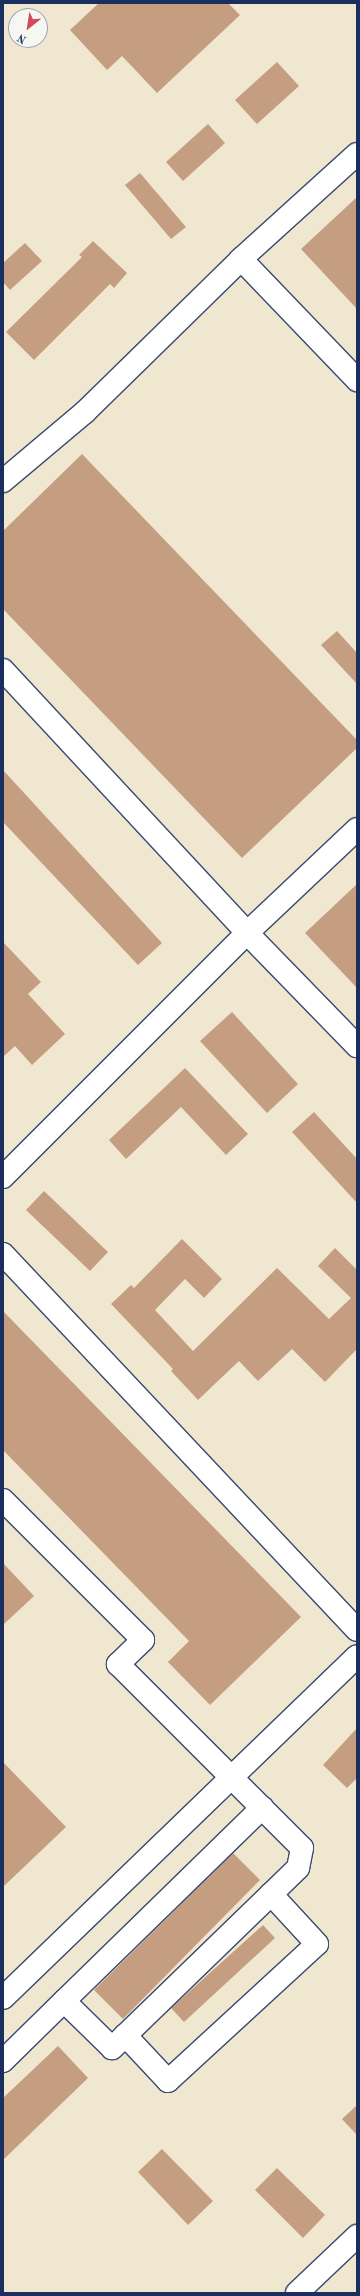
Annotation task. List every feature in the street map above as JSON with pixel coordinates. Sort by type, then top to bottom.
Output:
[{"type":"lane","points":[[3,481],[85,412],[240,259],[357,154]]},
{"type":"lane","points":[[240,259],[357,380]]},
{"type":"lane","points":[[3,670],[247,933],[357,1046]]},
{"type":"lane","points":[[3,1177],[247,933],[357,829]]},
{"type":"lane","points":[[3,1254],[357,1630]]},
{"type":"lane","points":[[3,1500],[143,1640],[118,1664],[302,1848],[298,1868],[112,2048],[64,2001]]},
{"type":"lane","points":[[3,1998],[357,1656]]},
{"type":"lane","points":[[3,2061],[262,1808]]},
{"type":"lane","points":[[125,2035],[168,2082],[316,1944],[271,1894]]},
{"type":"lane","points":[[297,2293],[357,2236]]},
{"type":"building","points":[[99,3],[228,3],[240,15],[157,93],[122,56],[107,70],[70,30]]},
{"type":"building","points":[[277,62],[299,86],[257,124],[235,100]]},
{"type":"building","points":[[208,124],[225,143],[183,181],[166,162]]},
{"type":"building","points":[[140,173],[186,227],[171,239],[125,185]]},
{"type":"building","points":[[357,197],[357,309],[301,249]]},
{"type":"building","points":[[93,241],[127,273],[114,288],[110,284],[34,360],[6,332],[82,257],[79,255]]},
{"type":"building","points":[[25,243],[42,261],[10,290],[3,282],[3,263]]},
{"type":"building","points":[[82,454],[357,740],[357,748],[242,858],[3,609],[3,531]]},
{"type":"building","points":[[337,631],[357,653],[357,684],[321,645]]},
{"type":"building","points":[[3,770],[162,943],[138,965],[3,822]]},
{"type":"building","points":[[357,884],[357,988],[305,933]]},
{"type":"building","points":[[3,942],[41,982],[28,994],[65,1034],[32,1065],[15,1046],[3,1057]]},
{"type":"building","points":[[232,1012],[298,1084],[267,1113],[200,1041]]},
{"type":"building","points":[[185,1068],[248,1134],[226,1155],[181,1107],[126,1159],[109,1140]]},
{"type":"building","points":[[314,1112],[357,1159],[357,1203],[292,1132]]},
{"type":"building","points":[[44,1191],[108,1252],[90,1271],[26,1210]]},
{"type":"building","points":[[182,1239],[222,1279],[204,1298],[185,1279],[155,1310],[193,1351],[277,1268],[329,1319],[351,1298],[318,1266],[335,1248],[357,1270],[357,1349],[325,1382],[292,1349],[258,1381],[239,1361],[198,1400],[171,1371],[173,1369],[111,1304],[131,1285],[134,1288]]},
{"type":"building","points":[[3,1311],[301,1617],[210,1705],[168,1662],[189,1641],[3,1450]]},
{"type":"building","points":[[3,1563],[34,1596],[3,1625]]},
{"type":"building","points":[[357,1728],[357,1778],[347,1788],[323,1765]]},
{"type":"building","points":[[3,1762],[66,1827],[3,1887]]},
{"type":"building","points":[[233,1853],[260,1880],[123,2019],[94,1990]]},
{"type":"building","points":[[263,1925],[275,1938],[184,2022],[171,2008]]},
{"type":"building","points":[[58,2046],[88,2078],[3,2160],[3,2098]]},
{"type":"building","points":[[357,2105],[357,2135],[342,2119]]},
{"type":"building","points":[[162,2149],[213,2201],[188,2225],[138,2172]]},
{"type":"building","points":[[277,2168],[325,2215],[303,2238],[255,2190]]}]
